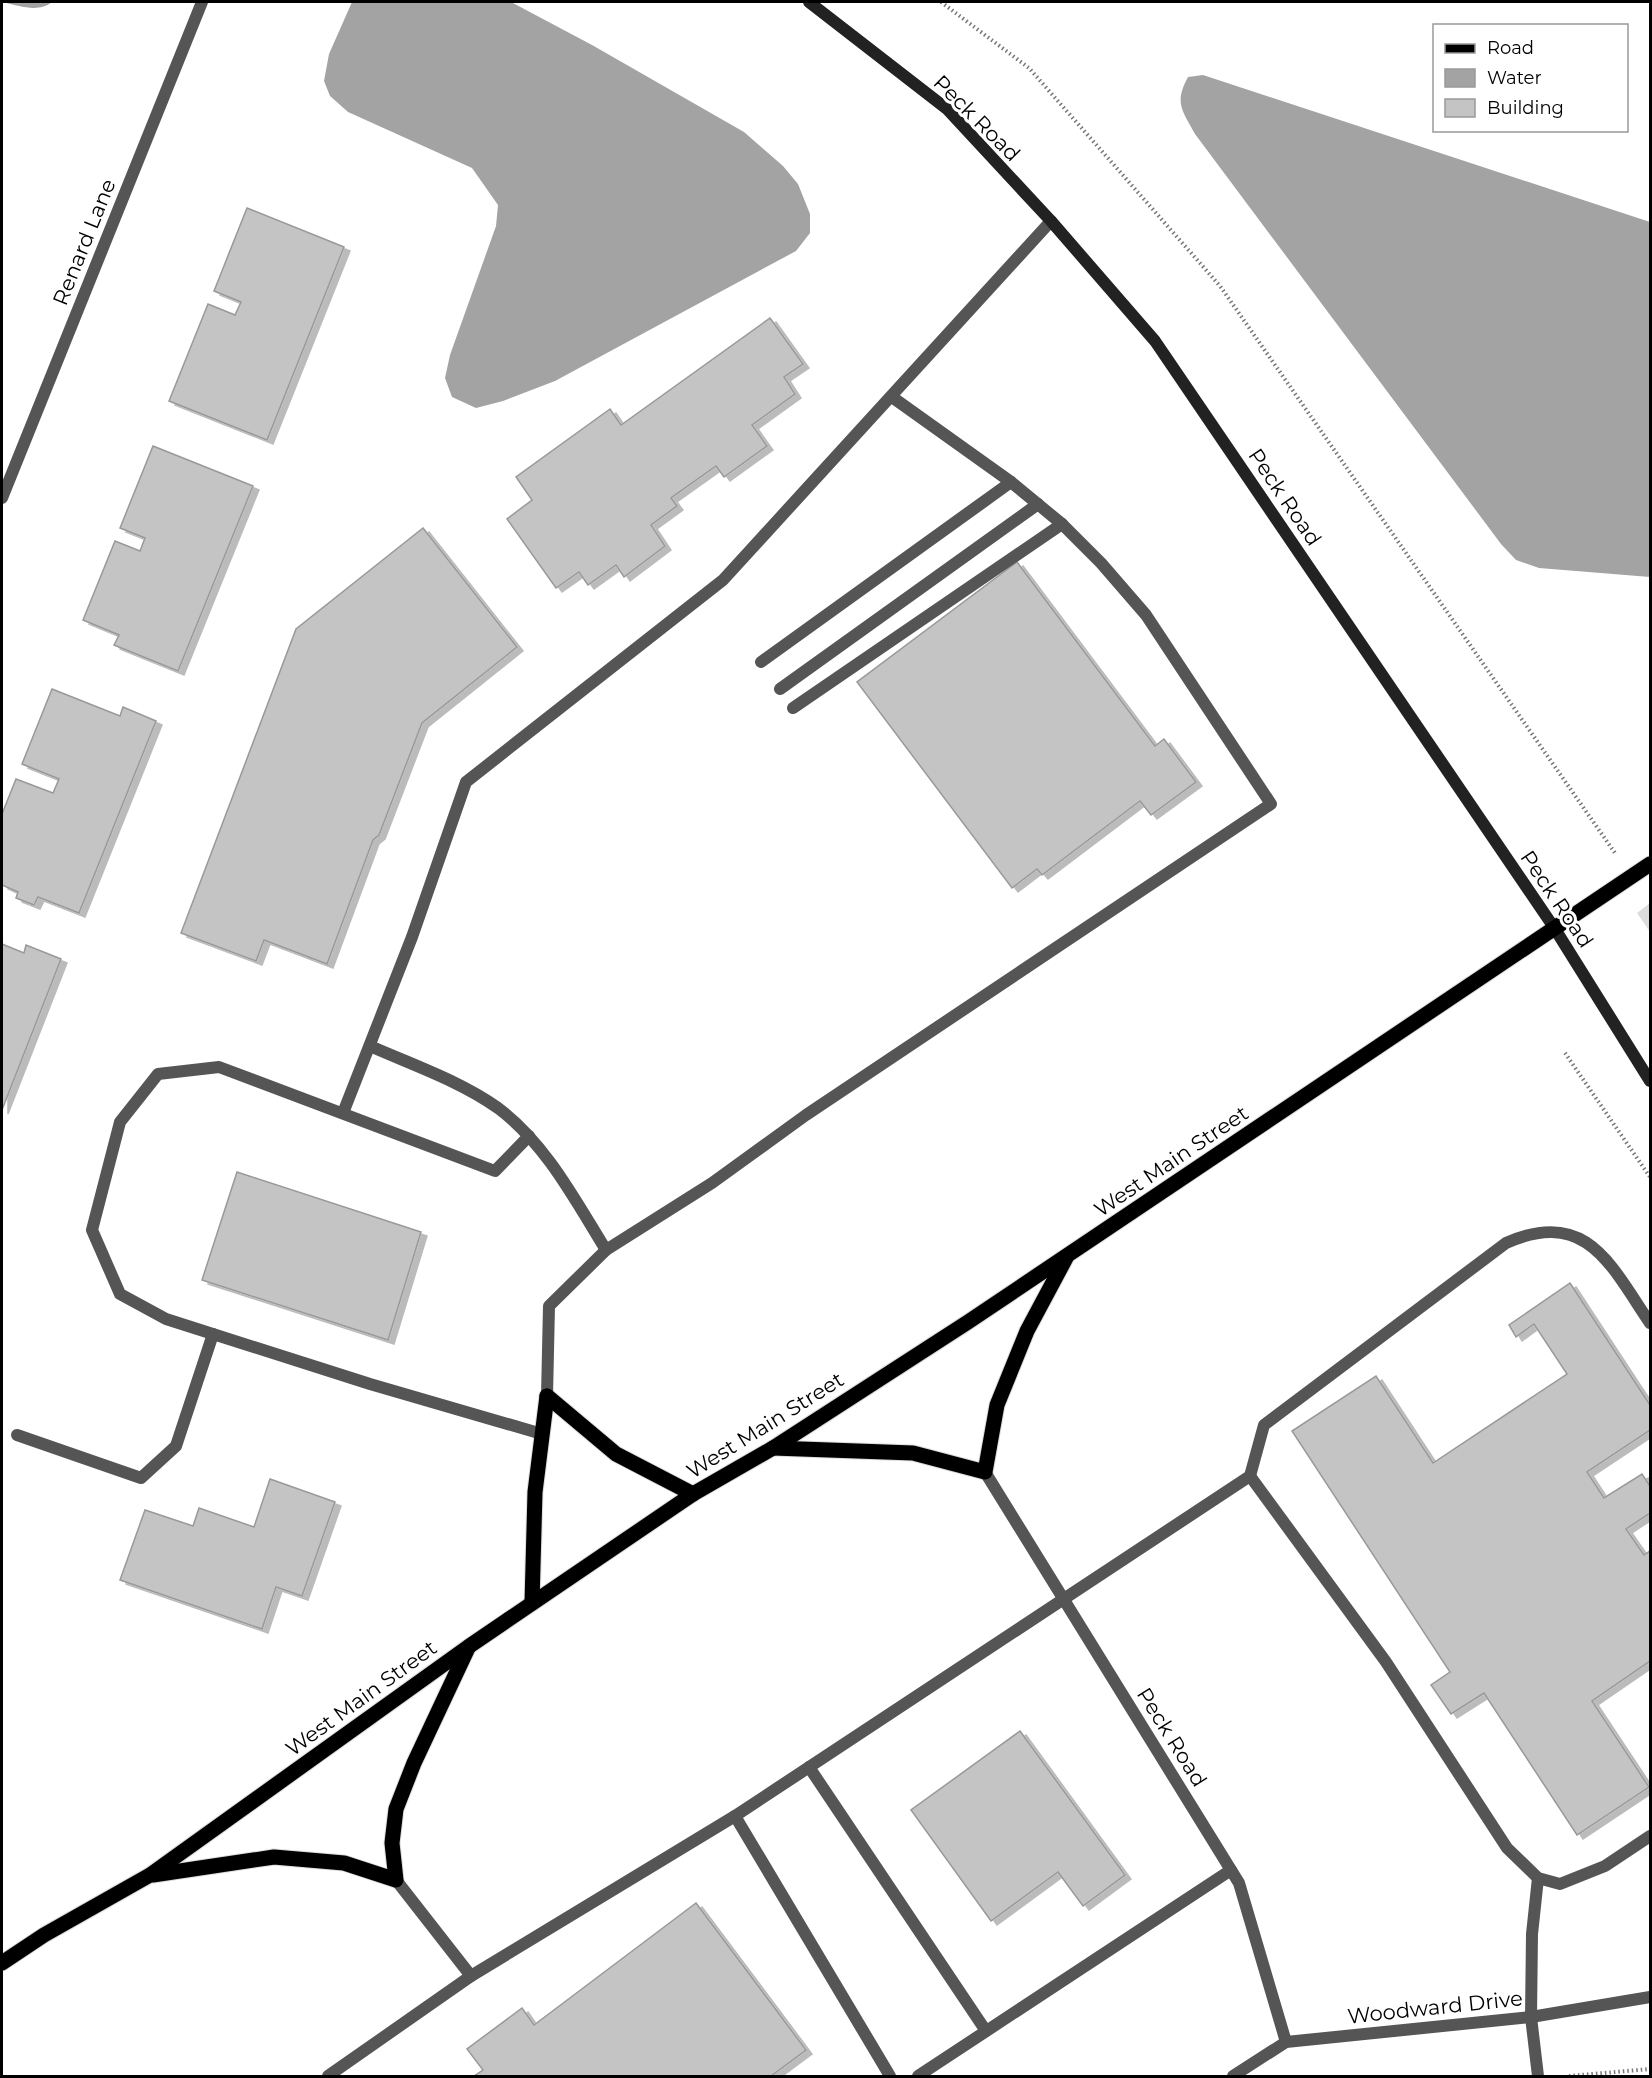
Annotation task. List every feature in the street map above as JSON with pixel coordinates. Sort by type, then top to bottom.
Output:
[{"type":"main road","name":"West Main Street","points":[[2,1963],[44,1935],[150,1875],[468,1647],[693,1494],[773,1448],[1067,1256],[1650,864]]},
{"type":"main road","points":[[773,1448],[913,1454],[985,1472],[997,1405],[1028,1331],[1067,1256]]},
{"type":"main road","points":[[532,1603],[535,1492],[547,1396]]},
{"type":"main road","points":[[547,1396],[616,1454],[693,1494]]},
{"type":"main road","points":[[150,1875],[274,1857],[344,1863],[396,1880],[392,1843],[396,1809],[414,1763],[468,1647]]},
{"type":"street","name":"Renard Lane","points":[[2,498],[202,2]]},
{"type":"street","name":"Peck Road","points":[[809,2],[947,110],[1051,221],[1155,341],[1555,929],[1650,1081]]},
{"type":"street","points":[[343,1113],[412,937],[466,782],[723,580],[1051,221]]},
{"type":"street","points":[[547,1396],[549,1306],[606,1250],[712,1183],[806,1115],[1271,804],[1146,615],[1101,563],[1062,524],[1011,482],[892,397]]},
{"type":"street","points":[[760,662],[1011,482]]},
{"type":"street","points":[[780,689],[1038,504]]},
{"type":"street","points":[[793,708],[1062,524]]},
{"type":"street","points":[[370,1046],[458,1084],[498,1108],[529,1136],[565,1183],[606,1250]]},
{"type":"street","points":[[529,1136],[495,1171],[219,1067],[158,1074],[120,1122],[92,1230],[120,1294],[166,1319],[370,1384],[542,1434]]},
{"type":"street","points":[[328,2076],[471,1976],[735,1816],[1250,1476],[1264,1425],[1506,1243],[1529,1233],[1551,1230],[1578,1237],[1600,1251],[1650,1323]]},
{"type":"street","points":[[17,1435],[141,1478],[176,1446],[213,1334]]},
{"type":"street","name":"Peck Road","points":[[985,1472],[1239,1883],[1286,2042]]},
{"type":"street","points":[[1250,1476],[1386,1662],[1507,1848],[1538,1878],[1560,1884],[1605,1866],[1650,1836]]},
{"type":"street","points":[[809,1767],[986,2031]]},
{"type":"street","points":[[735,1816],[890,2076]]},
{"type":"street","points":[[918,2076],[1231,1870]]},
{"type":"street","points":[[1538,1878],[1532,1934],[1532,2017],[1538,2076]]},
{"type":"street","points":[[396,1880],[471,1976]]},
{"type":"street","name":"Woodward Drive","points":[[1233,2076],[1286,2042],[1532,2017],[1650,1997]]},
{"type":"path","points":[[941,2],[1029,68],[1220,286],[1594,822]]},
{"type":"path","points":[[1565,1053],[1650,1178]]},
{"type":"path","points":[[1569,2076],[1650,2068]]},
{"type":"shaded area","points":[[1650,903],[1650,932],[1637,913]]},
{"type":"water","points":[[3,2],[52,2],[35,8]]},
{"type":"water","points":[[352,2],[511,2],[592,45],[744,132],[783,166],[798,184],[810,214],[810,233],[796,251],[555,381],[503,401],[476,408],[452,397],[445,378],[450,355],[496,226],[498,205],[472,168],[348,112],[330,96],[324,81],[329,54]]},
{"type":"water","points":[[1203,75],[1650,222],[1650,577],[1539,568],[1516,560],[1501,544],[1195,134],[1183,112],[1181,94],[1188,77]]},
{"type":"building","points":[[247,208],[344,247],[267,440],[169,401],[208,304],[235,315],[241,302],[214,291]]},
{"type":"building","points":[[770,318],[803,364],[784,377],[795,394],[752,425],[767,446],[724,477],[716,466],[671,498],[677,506],[651,525],[665,546],[624,577],[616,565],[588,585],[579,572],[556,588],[507,519],[532,500],[516,477],[610,409],[621,425]]},
{"type":"building","points":[[153,446],[253,486],[178,671],[114,645],[119,635],[83,620],[115,541],[140,551],[145,538],[120,528]]},
{"type":"building","points":[[423,528],[517,647],[422,723],[379,835],[373,840],[327,964],[264,940],[256,961],[181,933],[296,629]]},
{"type":"building","points":[[1017,562],[1155,746],[1164,739],[1196,782],[1151,815],[1140,801],[1042,875],[1037,869],[1012,888],[857,682]]},
{"type":"building","points":[[52,689],[120,716],[123,707],[156,721],[79,913],[38,897],[34,905],[16,898],[18,892],[2,885],[2,814],[16,779],[53,793],[59,779],[22,764]]},
{"type":"building","points":[[2,944],[24,953],[26,945],[61,959],[2,1110]]},
{"type":"building","points":[[237,1172],[421,1232],[388,1340],[202,1280]]},
{"type":"building","points":[[1570,1283],[1650,1405],[1650,1430],[1587,1472],[1604,1498],[1642,1474],[1650,1486],[1650,1513],[1626,1529],[1644,1555],[1650,1551],[1650,1661],[1592,1701],[1649,1787],[1577,1835],[1484,1693],[1451,1714],[1431,1685],[1450,1672],[1292,1431],[1376,1376],[1433,1463],[1567,1374],[1534,1324],[1516,1337],[1509,1325]]},
{"type":"building","points":[[270,1479],[335,1502],[302,1596],[276,1587],[262,1629],[120,1580],[145,1510],[193,1526],[199,1508],[254,1527]]},
{"type":"building","points":[[1020,1731],[1125,1875],[1083,1906],[1058,1872],[991,1921],[911,1810]]},
{"type":"building","points":[[696,1903],[806,2050],[771,2076],[474,2076],[483,2070],[467,2049],[522,2008],[534,2025]]}]
